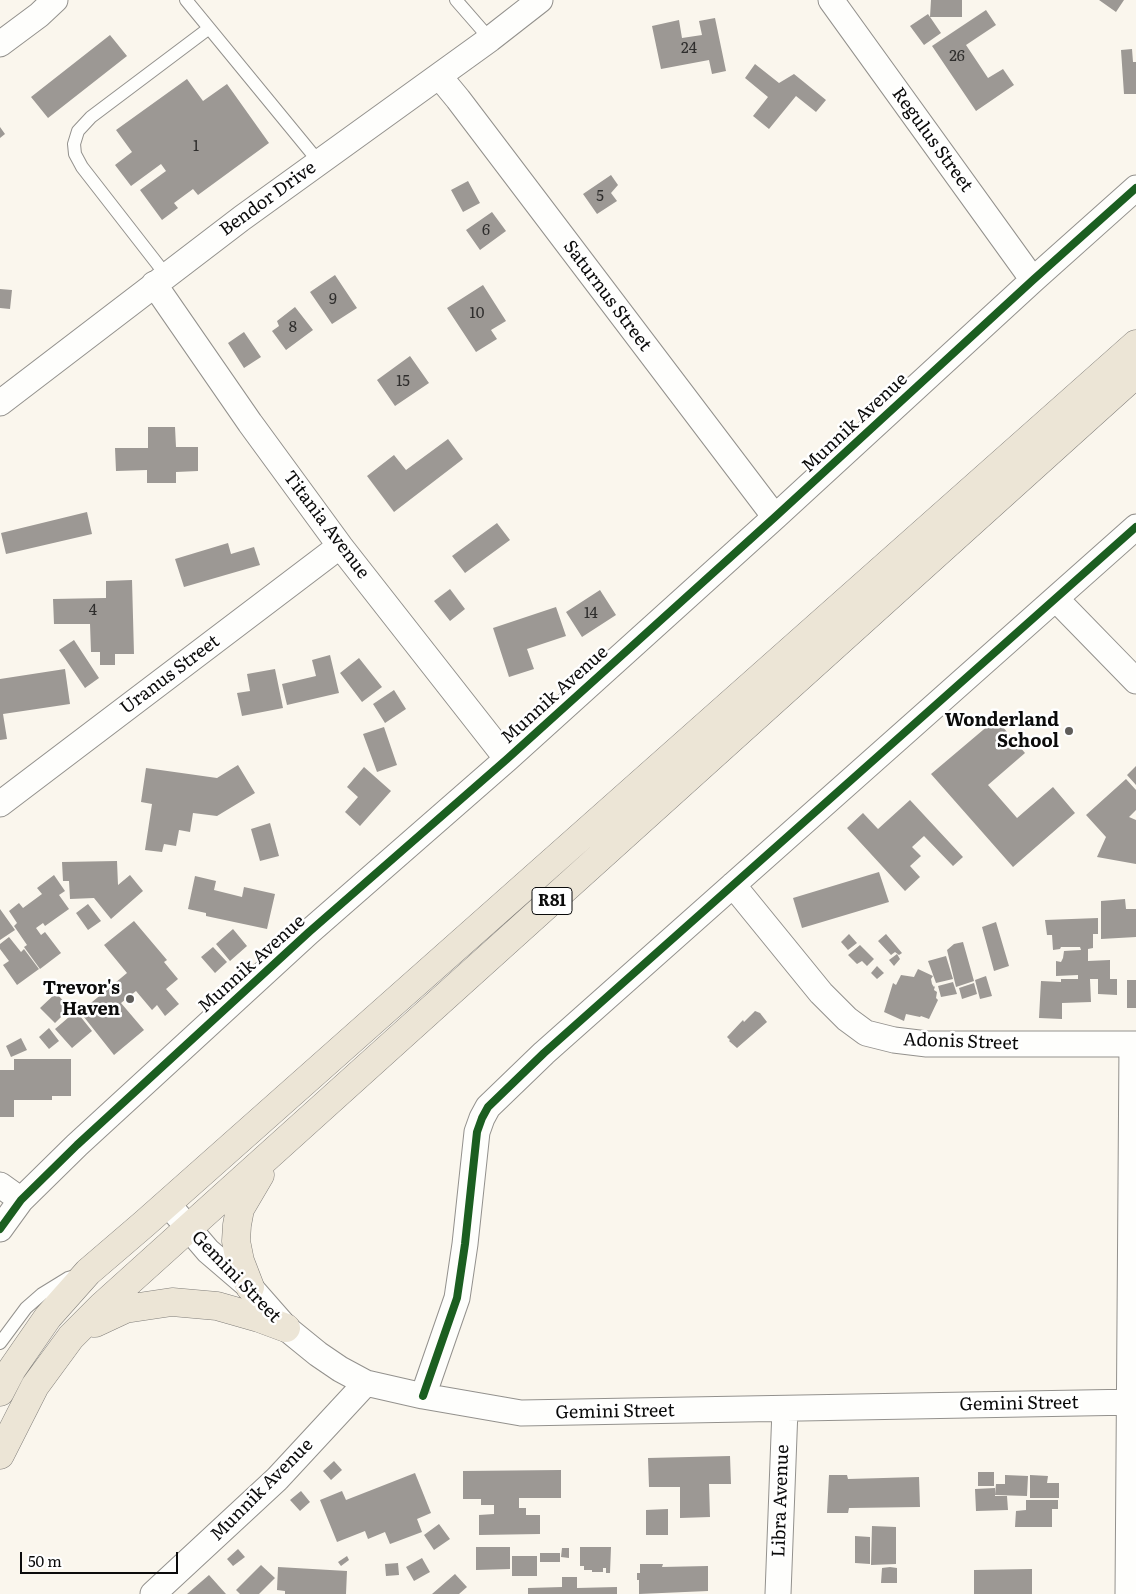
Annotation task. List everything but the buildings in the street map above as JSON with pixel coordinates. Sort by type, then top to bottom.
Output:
[{"type":"main road","name":"R81","points":[[0,1392],[12,1369],[48,1317],[88,1272],[1136,344]]},
{"type":"main road","name":"R81","points":[[0,1455],[35,1386],[71,1337],[102,1306],[1136,374]]},
{"type":"main road","points":[[250,1287],[240,1260],[236,1241],[236,1225],[240,1209],[247,1196],[279,1147]]},
{"type":"main road","points":[[71,1337],[110,1314],[125,1309],[172,1302],[226,1308],[286,1328]]},
{"type":"street","points":[[0,44],[56,0]]},
{"type":"street","name":"Bendor Drive","points":[[0,403],[160,280],[319,162],[490,40],[540,0]]},
{"type":"street","name":"Regulus Street","points":[[830,0],[1032,280]]},
{"type":"street","name":"Saturnus Street","points":[[439,76],[476,122],[775,517]]},
{"type":"street","name":"Munnik Avenue","points":[[0,1229],[21,1200],[77,1145],[309,932],[507,759],[775,517],[1032,280],[1136,188]]},
{"type":"street","name":"Titania Avenue","points":[[160,280],[250,423],[340,546],[507,759]]},
{"type":"street","points":[[423,1396],[457,1298],[477,1132],[488,1107],[544,1053],[1136,527]]},
{"type":"street","name":"Uranus Street","points":[[0,804],[340,546]]},
{"type":"street","points":[[1056,599],[1136,682]]},
{"type":"street","name":"Adonis Street","points":[[733,885],[821,992],[847,1019],[866,1033],[894,1040],[927,1044],[1134,1044]]},
{"type":"street","points":[[1128,1594],[1133,1402],[1134,1044]]},
{"type":"street","points":[[0,1185],[21,1200]]},
{"type":"street","name":"Gemini Street","points":[[167,1204],[208,1251],[250,1287],[286,1328],[318,1354],[366,1383],[423,1396],[494,1410],[521,1413],[1133,1402]]},
{"type":"street","name":"Munnik Avenue","points":[[153,1594],[277,1479],[366,1383]]},
{"type":"street","name":"Libra Avenue","points":[[778,1594],[785,1409]]},
{"type":"lane","points":[[186,0],[319,162]]},
{"type":"lane","points":[[456,0],[490,40]]},
{"type":"lane","points":[[160,280],[82,167],[75,154],[74,144],[78,131],[91,117],[208,29]]},
{"type":"lane","points":[[0,1343],[26,1308],[42,1294],[68,1278],[88,1272]]},
{"type":"cycle path","points":[[0,1229],[21,1200],[77,1145],[309,932],[507,759],[1136,188]]},
{"type":"cycle path","points":[[423,1396],[457,1298],[477,1132],[488,1107],[544,1053],[1136,527]]},
{"type":"place","name":"Wonderland School","points":[[1069,731]]},
{"type":"place","name":"Trevor's Haven","points":[[130,999]]}]
